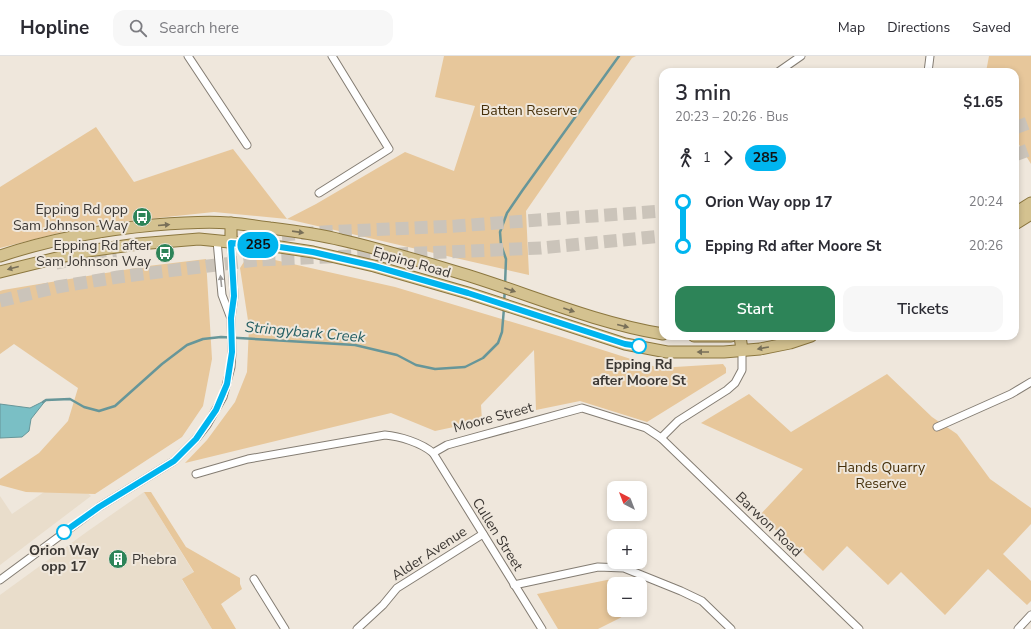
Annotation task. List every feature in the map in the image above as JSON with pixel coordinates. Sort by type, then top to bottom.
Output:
[{"type":"main road","points":[[1019,210],[1031,203]]},
{"type":"main road","points":[[1019,222],[1031,214]]},
{"type":"main road","points":[[217,222],[217,241]]},
{"type":"main road","name":"Epping Road","points":[[0,256],[52,240],[97,231],[168,224],[217,222],[231,223],[342,240],[389,252],[473,277],[610,323],[659,333]]},
{"type":"main road","points":[[231,223],[231,243]]},
{"type":"main road","name":"Epping Road","points":[[0,272],[80,252],[138,244],[199,239],[280,247],[313,252],[374,266],[468,293],[625,344],[667,352],[724,352],[760,349],[796,340]]},
{"type":"main road","points":[[741,340],[742,350]]},
{"type":"street","points":[[188,56],[247,145]]},
{"type":"street","points":[[319,193],[389,149],[332,56]]},
{"type":"street","points":[[784,68],[801,56]]},
{"type":"street","points":[[928,68],[930,56]]},
{"type":"street","points":[[217,241],[222,295],[231,318]]},
{"type":"street","points":[[0,580],[99,507],[174,461],[196,439],[207,425],[223,397],[232,352],[231,318],[234,296],[231,243]]},
{"type":"street","points":[[661,438],[678,421],[727,390],[735,383],[742,370],[742,350]]},
{"type":"street","points":[[937,427],[1011,394],[1031,382]]},
{"type":"street","name":"Moore Street","points":[[433,453],[447,445],[582,408],[646,428],[661,438]]},
{"type":"street","points":[[196,474],[248,459],[385,435],[398,436],[428,449],[433,453]]},
{"type":"street","name":"Barwon Road","points":[[661,438],[859,629]]},
{"type":"street","name":"Cullen Street","points":[[433,453],[542,629]]},
{"type":"street","name":"Alder Avenue","points":[[357,629],[383,605],[397,588],[483,534]]},
{"type":"street","points":[[514,585],[598,567],[624,568],[702,601],[731,629]]},
{"type":"street","points":[[254,579],[285,629]]},
{"type":"street","points":[[1018,629],[1031,615]]},
{"type":"shaded area","points":[[66,477],[91,496],[0,565],[0,496],[12,514]]},
{"type":"shaded area","points":[[144,492],[194,573],[182,580],[212,629],[0,629],[0,595]]},
{"type":"green space","name":"Batten Reserve","points":[[444,56],[636,56],[632,58],[526,211],[529,275],[287,219],[316,204],[405,152],[454,171],[475,106],[435,97]]},
{"type":"green space","points":[[989,56],[1031,56],[1031,164],[1019,144],[1019,68],[987,68]]},
{"type":"green space","points":[[96,127],[134,182],[233,149],[287,219],[214,212],[90,225],[0,248],[0,187]]},
{"type":"green space","points":[[249,254],[395,287],[659,368],[723,364],[726,368],[726,373],[647,422],[580,401],[536,410],[534,350],[481,405],[482,421],[435,431],[391,413],[185,463],[207,440],[235,402],[247,372],[249,327],[240,268]]},
{"type":"green space","points":[[206,259],[212,359],[203,406],[182,437],[95,494],[26,492],[0,485],[0,479],[39,453],[68,421],[78,388],[14,344],[0,354],[0,291],[148,266]]},
{"type":"green space","name":"Hands Quarry Reserve","points":[[887,374],[932,417],[957,434],[990,479],[1031,508],[1031,524],[1003,554],[1031,581],[1031,601],[1027,605],[988,569],[945,615],[901,572],[888,585],[847,546],[823,571],[803,552],[799,552],[760,515],[803,469],[701,423],[749,394],[791,432]]},
{"type":"green space","points":[[144,492],[151,492],[186,547],[240,578],[242,589],[221,604],[236,629],[212,629],[182,579],[194,572]]},
{"type":"green space","points":[[607,580],[607,617],[622,617],[598,629],[558,629],[537,594]]},
{"type":"water","points":[[46,400],[31,419],[29,431],[22,437],[0,438],[0,404],[30,408]]},
{"type":"waterway","name":"Stringybark Creek","points":[[505,285],[506,259],[501,245],[500,232],[507,213],[619,56]]},
{"type":"waterway","name":"Stringybark Creek","points":[[504,301],[505,290]]},
{"type":"waterway","name":"Stringybark Creek","points":[[43,402],[46,400],[70,399],[84,407],[99,411],[115,406],[162,364],[187,345],[203,339],[221,337],[355,345],[397,355],[416,365],[435,369],[465,367],[483,358],[498,343],[502,332],[504,308]]},
{"type":"tunnel","points":[[1019,126],[1031,122]]},
{"type":"tunnel","points":[[1019,154],[1031,149]]},
{"type":"tunnel","points":[[225,239],[324,232],[456,226],[659,211]]},
{"type":"tunnel","points":[[0,301],[57,287],[118,277],[257,260],[541,248],[659,236]]},
{"type":"tunnel","points":[[56,263],[116,252]]},
{"type":"bus line","name":"285","points":[[64,532],[99,507],[174,461],[196,439],[216,410],[223,397],[231,367],[231,318],[234,296],[231,243],[280,247],[313,252],[374,266],[468,293],[625,344],[639,346]]},
{"type":"place","name":"Epping Rd opp Sam Johnson Way","points":[[142,217]]},
{"type":"place","name":"Epping Rd after Sam Johnson Way","points":[[165,253]]},
{"type":"place","name":"Epping Rd after Moore St","points":[[639,346]]},
{"type":"place","name":"Orion Way opp 17","points":[[64,532]]},
{"type":"place","name":"Phebra","points":[[118,559]]}]
